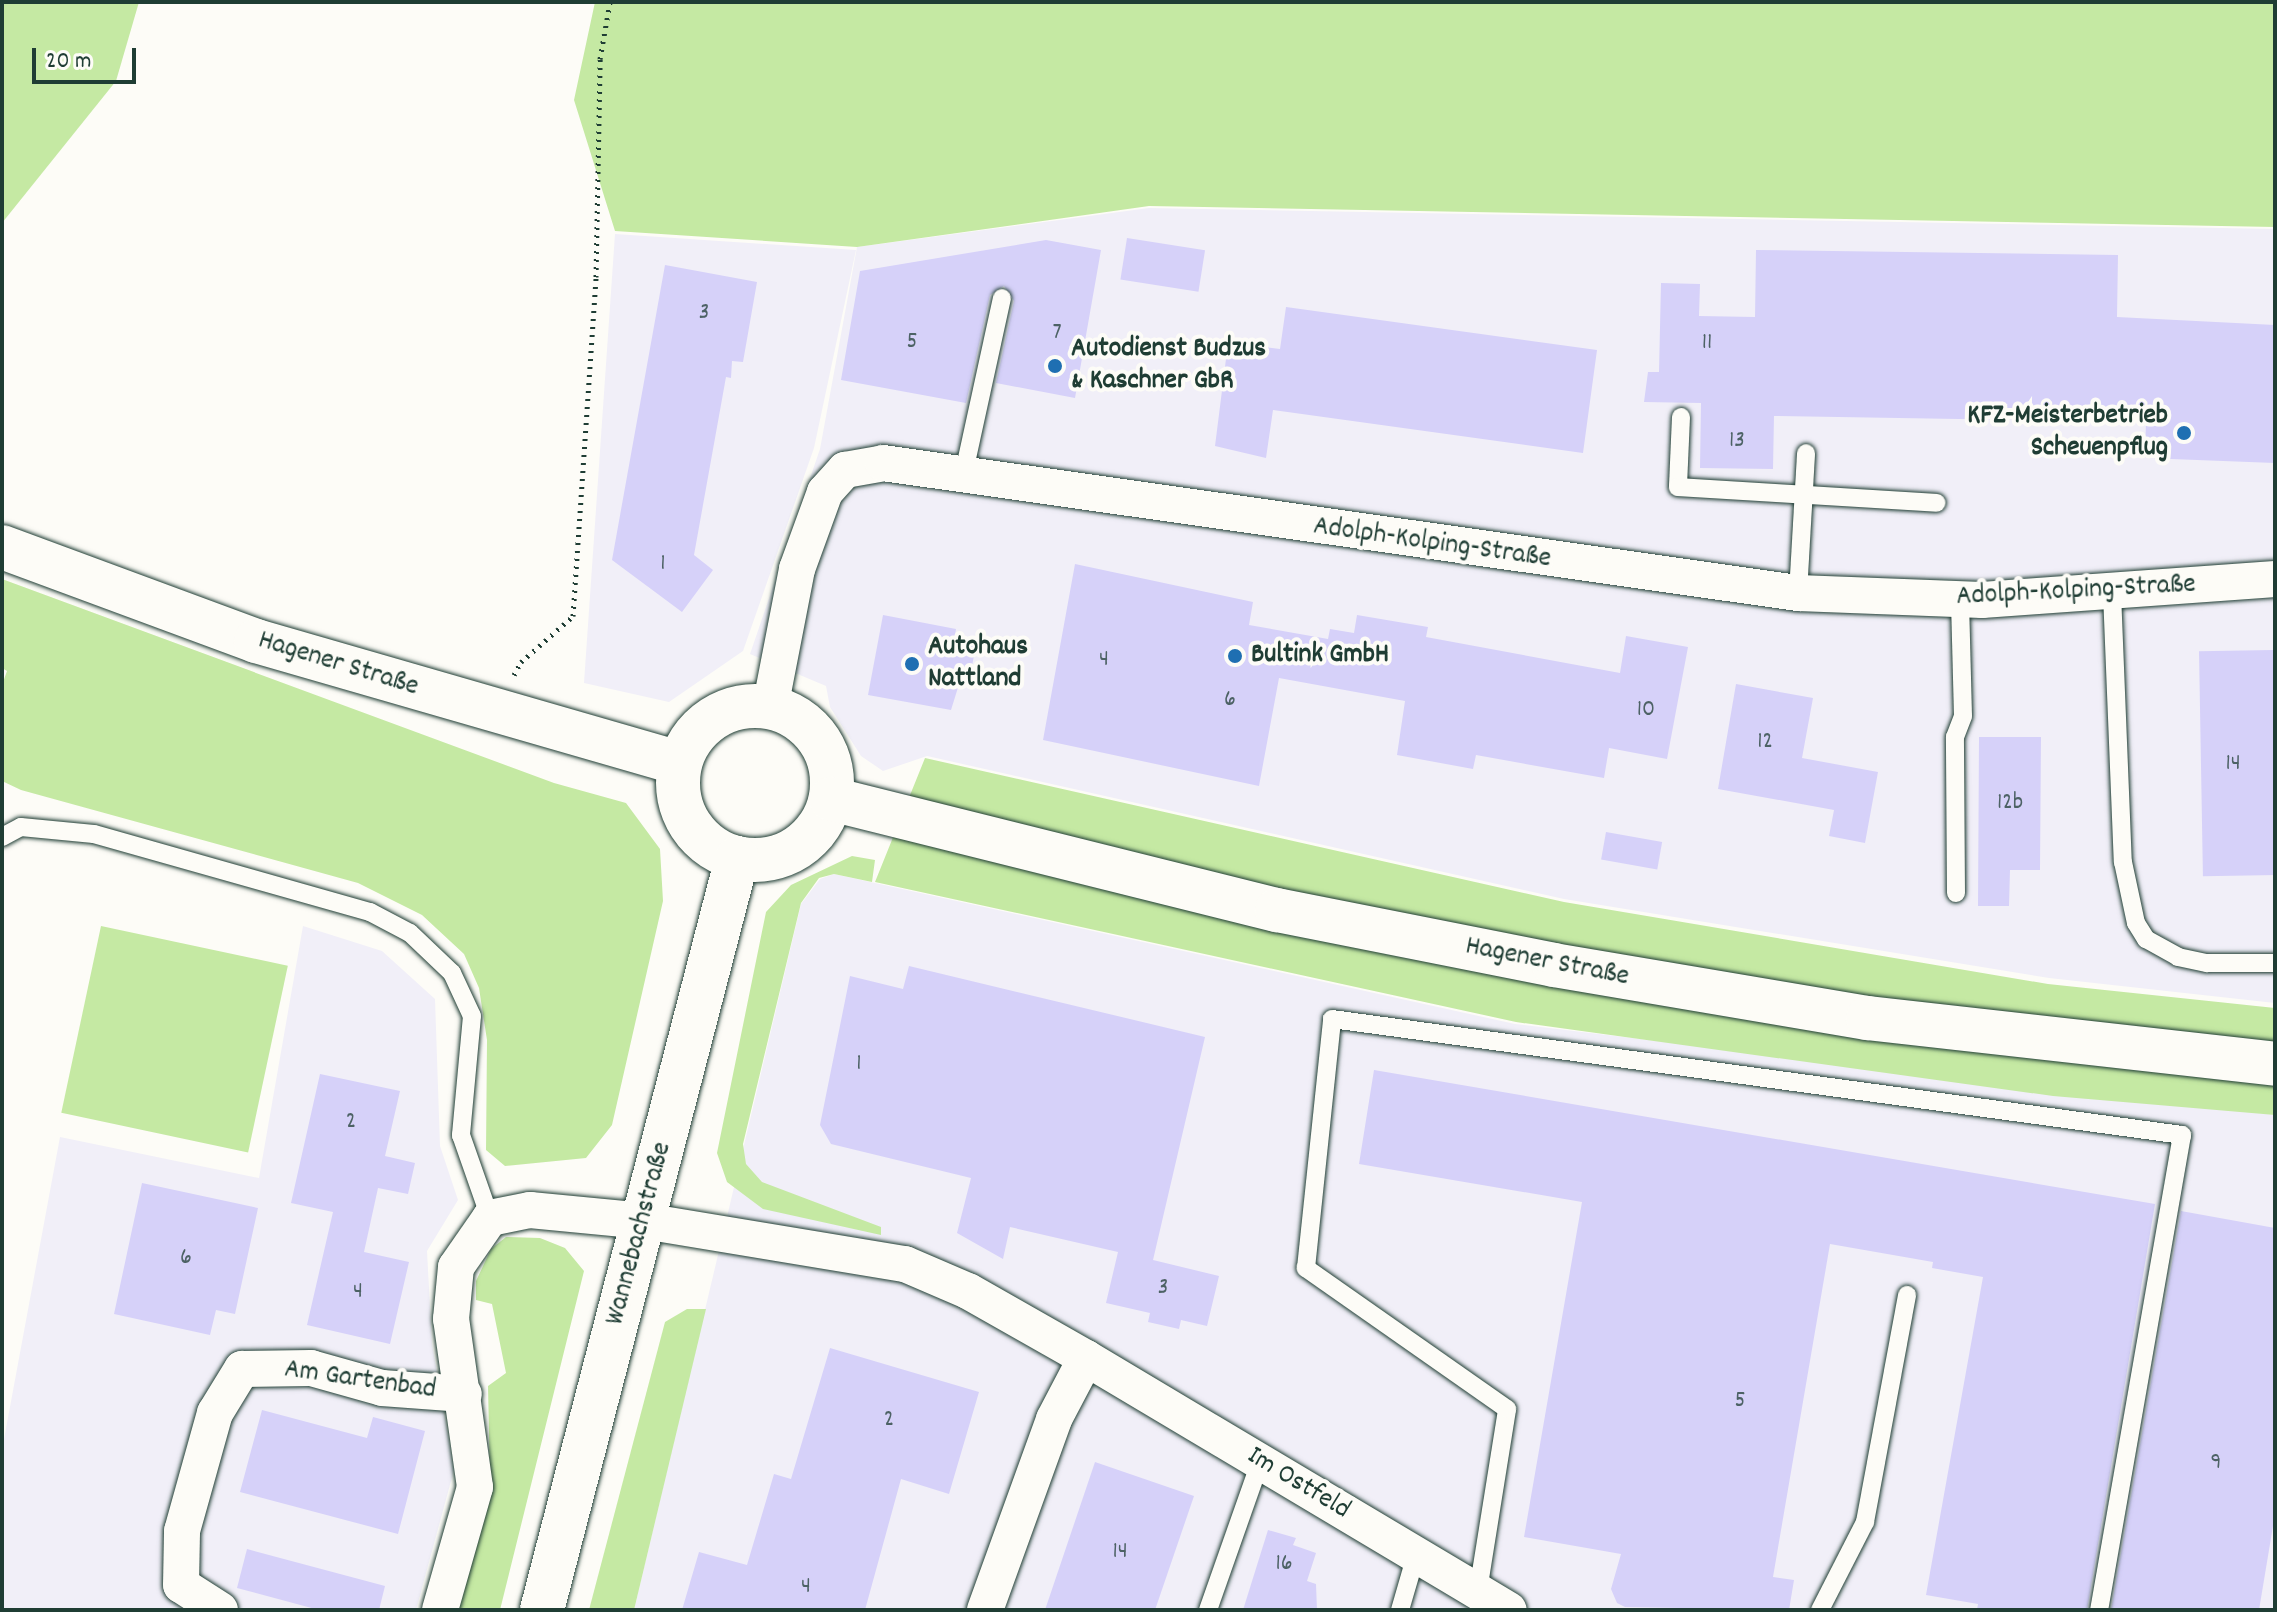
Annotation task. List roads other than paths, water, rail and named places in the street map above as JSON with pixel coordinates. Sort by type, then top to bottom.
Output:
[{"type":"main road","name":"Hagener Straße","points":[[2,547],[256,641],[495,713],[680,763]]},
{"type":"main road","points":[[770,708],[792,716],[825,751],[831,799],[822,821],[796,847],[762,860],[737,858],[706,843],[686,818],[678,790],[680,763],[705,725],[724,712],[770,708]]},
{"type":"main road","name":"Hagener Straße","points":[[831,799],[1277,910],[1554,965],[1868,1018],[2275,1064]]},
{"type":"main road","name":"Wannebachstraße","points":[[542,1610],[737,858]]},
{"type":"street","name":"Adolph-Kolping-Straße","points":[[770,708],[805,538],[834,479],[845,470],[883,463],[964,472],[1187,510],[1798,593],[1960,600],[2112,593],[2275,579]]},
{"type":"street","points":[[490,1218],[530,1210],[644,1221]]},
{"type":"street","name":"Am Gartenbad","points":[[440,1610],[475,1487],[451,1319],[456,1267],[490,1218]]},
{"type":"street","name":"Im Ostfeld","points":[[644,1221],[915,1266],[1086,1358],[1509,1610]]},
{"type":"street","points":[[985,1610],[1033,1472],[1086,1358]]},
{"type":"street","name":"Am Gartenbad","points":[[220,1610],[181,1585],[182,1531],[215,1413],[242,1369],[311,1368],[382,1388],[464,1394]]},
{"type":"lane","points":[[964,472],[1002,298]]},
{"type":"lane","points":[[1681,417],[1678,487],[1937,503]]},
{"type":"lane","points":[[1798,593],[1806,453]]},
{"type":"lane","points":[[2112,593],[2123,862],[2136,923],[2146,939],[2178,957],[2207,963],[2275,963]]},
{"type":"lane","points":[[1956,893],[1955,737],[1963,716],[1960,600]]},
{"type":"lane","points":[[2,837],[21,827],[94,834],[370,912],[410,933],[452,973],[472,1016],[461,1135],[490,1218]]},
{"type":"lane","points":[[1478,1591],[1507,1409],[1306,1268],[1332,1019],[2182,1135],[2099,1610]]},
{"type":"lane","points":[[1820,1610],[1865,1522],[1907,1295]]},
{"type":"lane","points":[[1208,1610],[1260,1462]]},
{"type":"lane","points":[[1400,1610],[1416,1555]]},
{"type":"place","name":"Autodienst Budzus & Kaschner GbR","points":[[1055,366]]},
{"type":"place","name":"KFZ-Meisterbetrieb Scheuenpflug","points":[[2184,433]]},
{"type":"place","name":"Bultink GmbH","points":[[1235,656]]},
{"type":"place","name":"Autohaus Nattland","points":[[912,664]]}]
